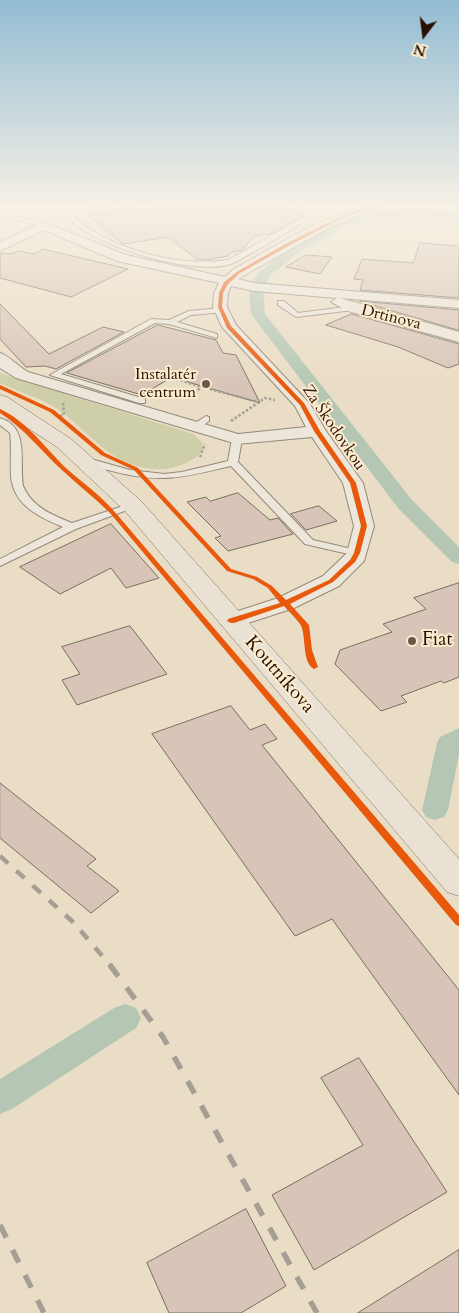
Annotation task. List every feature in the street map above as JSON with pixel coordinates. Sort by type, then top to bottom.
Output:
[{"type":"main road","name":"Koutníkova","points":[[0,401],[44,429],[86,462],[132,506],[459,882]]},
{"type":"street","points":[[152,265],[226,283],[254,287],[459,304]]},
{"type":"street","points":[[221,310],[221,293],[226,283],[239,272],[251,265]]},
{"type":"street","name":"Drtinova","points":[[328,293],[333,300],[353,308],[459,336]]},
{"type":"street","name":"Za Škodovkou","points":[[221,310],[229,327],[302,404],[317,431],[353,483],[364,526],[357,553],[347,568],[322,587],[286,603],[231,620]]},
{"type":"street","name":"Za Škodovkou","points":[[0,358],[8,368],[22,374],[200,423],[238,439],[317,431]]},
{"type":"lane","points":[[282,303],[296,316],[353,308]]},
{"type":"lane","points":[[170,322],[189,313],[221,310]]},
{"type":"lane","points":[[142,401],[54,375],[154,321],[170,322],[214,336]]},
{"type":"lane","points":[[0,421],[11,427],[15,433],[16,479],[20,494],[41,514],[72,527]]},
{"type":"lane","points":[[232,463],[238,439]]},
{"type":"lane","points":[[86,462],[143,475],[162,476],[176,476],[232,463]]},
{"type":"lane","points":[[232,463],[309,542],[357,553]]},
{"type":"lane","points":[[0,563],[72,527],[132,506]]},
{"type":"path","points":[[176,379],[258,402]]},
{"type":"path","points":[[190,395],[202,387]]},
{"type":"path","points":[[228,424],[265,398],[283,403]]},
{"type":"path","points":[[52,411],[67,423]]},
{"type":"green space","points":[[0,373],[193,434],[202,442],[203,451],[194,459],[173,468],[151,469],[128,463],[100,446],[58,410],[43,401],[0,383]]},
{"type":"building","points":[[0,265],[112,265],[128,269],[71,297],[0,278]]},
{"type":"building","points":[[289,265],[326,265],[320,274],[286,267]]},
{"type":"building","points":[[359,265],[459,265],[459,298],[360,290],[363,280],[354,279]]},
{"type":"building","points":[[359,301],[459,310],[459,330]]},
{"type":"building","points":[[0,304],[49,354],[103,327],[124,332],[56,369],[45,366],[26,367],[0,339]]},
{"type":"building","points":[[352,314],[459,344],[459,364],[448,368],[398,347],[326,325]]},
{"type":"building","points":[[158,325],[216,340],[223,353],[236,355],[260,403],[188,382],[177,374],[142,395],[67,373]]},
{"type":"building","points":[[238,493],[270,520],[278,518],[293,534],[228,551],[215,538],[221,536],[187,502],[206,497],[210,501]]},
{"type":"building","points":[[319,506],[337,521],[306,530],[291,514]]},
{"type":"building","points":[[111,524],[159,578],[126,588],[111,568],[60,594],[20,567]]},
{"type":"building","name":"Fiat","points":[[459,583],[459,677],[444,683],[441,681],[401,696],[407,702],[381,711],[335,664],[340,650],[392,632],[383,624],[426,609],[414,598]]},
{"type":"building","points":[[130,626],[167,674],[77,705],[62,680],[80,674],[62,647]]},
{"type":"building","points":[[231,706],[250,730],[265,724],[277,739],[262,745],[459,990],[459,1095],[332,919],[295,936],[152,734]]},
{"type":"building","points":[[0,783],[96,859],[87,866],[119,891],[91,913],[0,838]]},
{"type":"building","points":[[359,1058],[447,1192],[314,1270],[272,1195],[363,1145],[321,1078]]},
{"type":"building","points":[[246,1209],[286,1286],[241,1313],[169,1313],[147,1263]]},
{"type":"building","points":[[459,1250],[459,1313],[358,1313]]},
{"type":"waterway","points":[[274,265],[263,274],[256,291],[258,314],[405,504],[459,558]]},
{"type":"waterway","points":[[435,810],[449,743],[459,736]]},
{"type":"waterway","points":[[0,1098],[125,1018]]},
{"type":"railway","points":[[0,856],[73,922],[111,966]]},
{"type":"railway","points":[[110,965],[163,1037],[317,1313]]},
{"type":"railway","points":[[0,1225],[44,1313]]},
{"type":"cycle path","points":[[231,621],[286,603],[331,581],[353,561],[364,526],[353,483],[317,431],[302,404],[229,327],[220,307],[221,293],[226,283],[251,265]]},
{"type":"cycle path","points":[[0,387],[52,411],[103,454],[136,469],[229,570],[255,578],[270,587],[305,625],[308,650],[314,667]]},
{"type":"cycle path","points":[[0,411],[25,429],[66,471],[100,499],[112,512],[459,922]]},
{"type":"place","name":"Instalatér centrum","points":[[206,384]]},
{"type":"place","name":"Fiat","points":[[412,641]]}]
